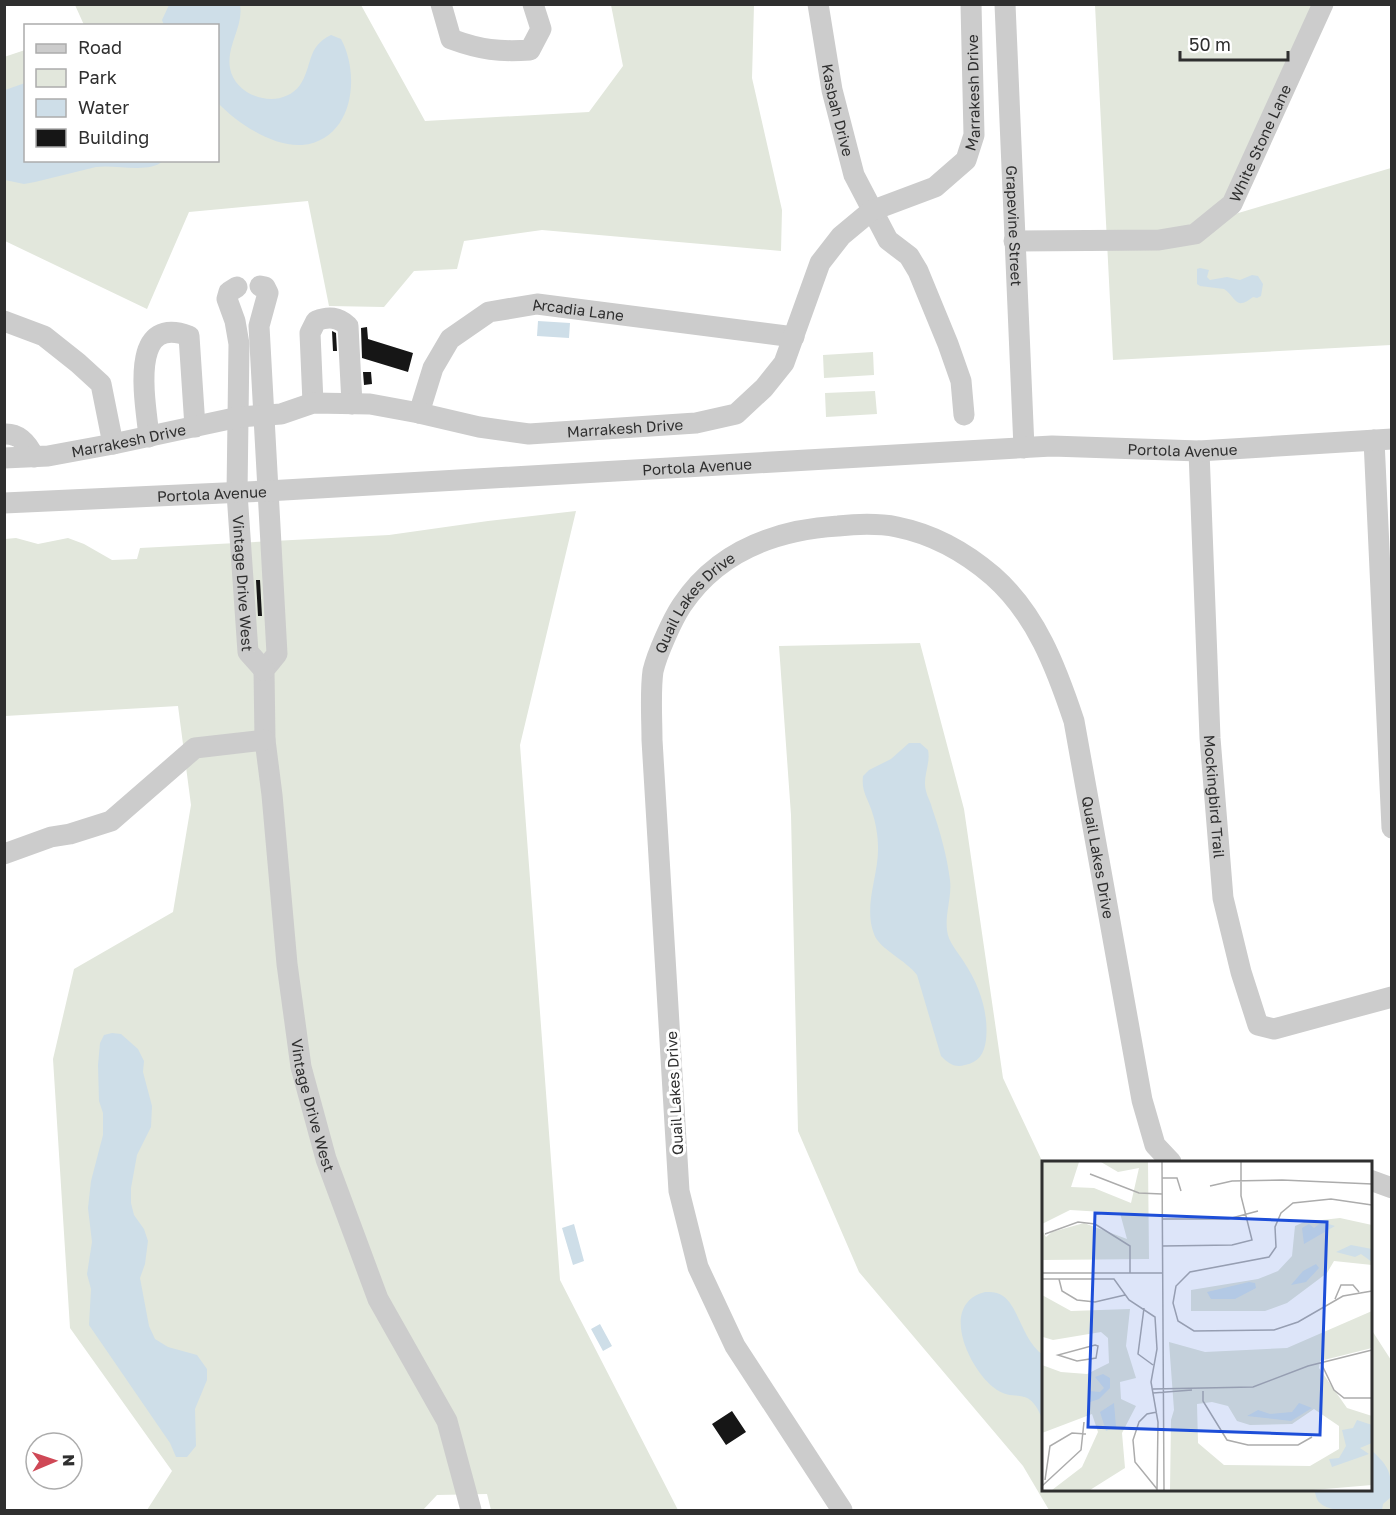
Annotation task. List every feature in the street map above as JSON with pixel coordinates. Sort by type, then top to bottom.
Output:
[{"type":"street","points":[[441,4],[451,39],[476,48],[506,52],[530,50],[541,28],[533,4]]},
{"type":"street","name":"Kasbah Drive","points":[[818,4],[832,90],[854,175],[888,240],[909,256],[918,271],[948,344],[960,381],[964,415]]},
{"type":"street","name":"Marrakesh Drive","points":[[4,458],[34,457],[113,444],[239,417],[281,414],[313,403],[370,404],[419,412],[479,427],[528,434],[696,423],[736,414],[765,388],[784,363],[820,263],[841,236],[871,211],[935,187],[966,160],[974,135],[972,4]]},
{"type":"street","name":"Grapevine Street","points":[[1005,4],[1024,448]]},
{"type":"street","name":"White Stone Lane","points":[[1014,241],[1159,240],[1195,234],[1232,204],[1323,4]]},
{"type":"street","name":"Vintage Drive West","points":[[260,286],[265,287],[268,293],[259,326],[277,654],[264,670],[265,740],[287,964],[304,1078],[326,1159],[378,1299],[447,1421],[467,1509]]},
{"type":"street","name":"Vintage Drive West","points":[[237,287],[229,292],[227,299],[235,321],[239,344],[237,493],[248,652],[264,670]]},
{"type":"street","name":"Arcadia Lane","points":[[419,412],[433,368],[450,339],[489,312],[537,304],[794,337]]},
{"type":"street","points":[[313,403],[310,333],[316,321],[326,317],[340,319],[348,326],[352,404]]},
{"type":"street","points":[[4,321],[44,336],[101,384],[113,444]]},
{"type":"street","points":[[148,437],[143,370],[148,345],[157,336],[180,332],[189,336],[195,427]]},
{"type":"street","points":[[4,434],[10,434],[28,443],[34,457]]},
{"type":"street","points":[[1383,440],[1392,828]]},
{"type":"street","name":"Portola Avenue","points":[[4,503],[237,493],[1052,446],[1199,451],[1383,440]]},
{"type":"street","name":"Mockingbird Trail","points":[[1199,451],[1210,738],[1223,898],[1241,972],[1258,1025],[1274,1029],[1392,997]]},
{"type":"street","name":"Quail Lakes Drive","points":[[842,1510],[735,1346],[698,1267],[679,1191],[652,740],[653,671],[681,607],[697,584],[717,567],[735,554],[779,534],[830,526],[897,527],[940,541],[968,556],[994,577],[1016,601],[1037,630],[1058,674],[1074,720],[1142,1100],[1155,1145],[1170,1161]]},
{"type":"street","points":[[4,854],[51,837],[70,834],[111,821],[195,748],[265,740]]},
{"type":"street","points":[[1372,1180],[1392,1188]]},
{"type":"green space","points":[[75,5],[361,5],[425,121],[589,112],[623,66],[611,5],[754,5],[752,78],[782,210],[781,251],[542,230],[464,241],[457,269],[414,271],[384,307],[329,306],[308,201],[189,212],[147,309],[5,241],[4,57],[24,50],[24,162],[219,162],[219,24],[84,24]]},
{"type":"green space","points":[[1095,5],[1316,5],[1235,214],[1391,168],[1391,345],[1113,360]]},
{"type":"green space","points":[[873,352],[874,375],[824,378],[823,355]]},
{"type":"green space","points":[[875,391],[877,414],[826,417],[825,393]]},
{"type":"green space","points":[[576,511],[520,745],[560,1280],[678,1510],[491,1510],[487,1494],[437,1495],[423,1510],[147,1510],[172,1471],[70,1328],[53,1059],[74,969],[173,912],[191,805],[178,706],[5,716],[5,539],[16,538],[38,544],[68,538],[112,560],[137,559],[140,548],[389,535]]},
{"type":"green space","points":[[920,643],[964,809],[1003,1078],[1042,1161],[1042,1491],[1372,1491],[1372,1331],[1391,1360],[1391,1510],[1049,1510],[1023,1466],[859,1272],[798,1131],[791,815],[779,646]]},
{"type":"water","points":[[169,5],[240,5],[240,21],[230,52],[230,68],[240,87],[260,98],[282,98],[292,93],[304,78],[317,45],[331,35],[341,39],[351,70],[348,104],[342,119],[332,132],[319,141],[302,145],[279,142],[245,126],[219,104],[219,24],[164,24],[162,20]]},
{"type":"water","points":[[24,83],[24,162],[162,162],[141,168],[96,167],[24,184],[5,180],[5,90]]},
{"type":"water","points":[[1197,269],[1209,270],[1207,277],[1210,280],[1227,277],[1240,280],[1252,275],[1258,276],[1263,284],[1261,296],[1239,303],[1224,289],[1200,286],[1197,284]]},
{"type":"water","points":[[538,321],[570,323],[569,338],[537,336]]},
{"type":"water","points":[[909,743],[920,743],[928,750],[925,786],[943,844],[950,880],[948,934],[951,943],[974,980],[982,999],[986,1019],[986,1040],[980,1057],[970,1064],[961,1066],[946,1061],[941,1056],[917,975],[881,945],[874,934],[871,923],[870,913],[878,843],[874,819],[864,792],[863,776],[869,770],[891,759]]},
{"type":"water","points":[[121,1034],[138,1049],[144,1061],[143,1072],[152,1106],[151,1127],[137,1155],[131,1188],[134,1215],[144,1229],[148,1241],[145,1264],[140,1278],[149,1326],[155,1339],[168,1347],[197,1355],[207,1369],[207,1380],[195,1409],[196,1446],[187,1457],[176,1457],[170,1443],[89,1325],[91,1289],[87,1274],[92,1242],[88,1208],[91,1181],[103,1135],[98,1065],[100,1043],[104,1035]]},
{"type":"water","points":[[574,1224],[584,1261],[573,1265],[562,1228]]},
{"type":"water","points":[[985,1292],[1003,1296],[1013,1308],[1030,1341],[1042,1354],[1042,1419],[1032,1401],[1021,1396],[1008,1395],[993,1387],[975,1365],[962,1336],[961,1322],[963,1309],[971,1299]]},
{"type":"water","points":[[600,1324],[612,1346],[603,1351],[591,1329]]},
{"type":"water","points":[[1372,1451],[1388,1470],[1391,1497],[1383,1504],[1382,1510],[1332,1509],[1317,1499],[1314,1491],[1372,1491]]},
{"type":"building","points":[[367,327],[368,339],[413,353],[408,372],[362,358],[361,328]]},
{"type":"building","points":[[332,331],[336,333],[337,351],[333,351]]},
{"type":"building","points":[[363,372],[371,372],[372,384],[364,385]]},
{"type":"building","points":[[256,580],[260,580],[262,616],[258,616]]},
{"type":"building","points":[[732,1411],[746,1432],[726,1445],[712,1424]]}]
